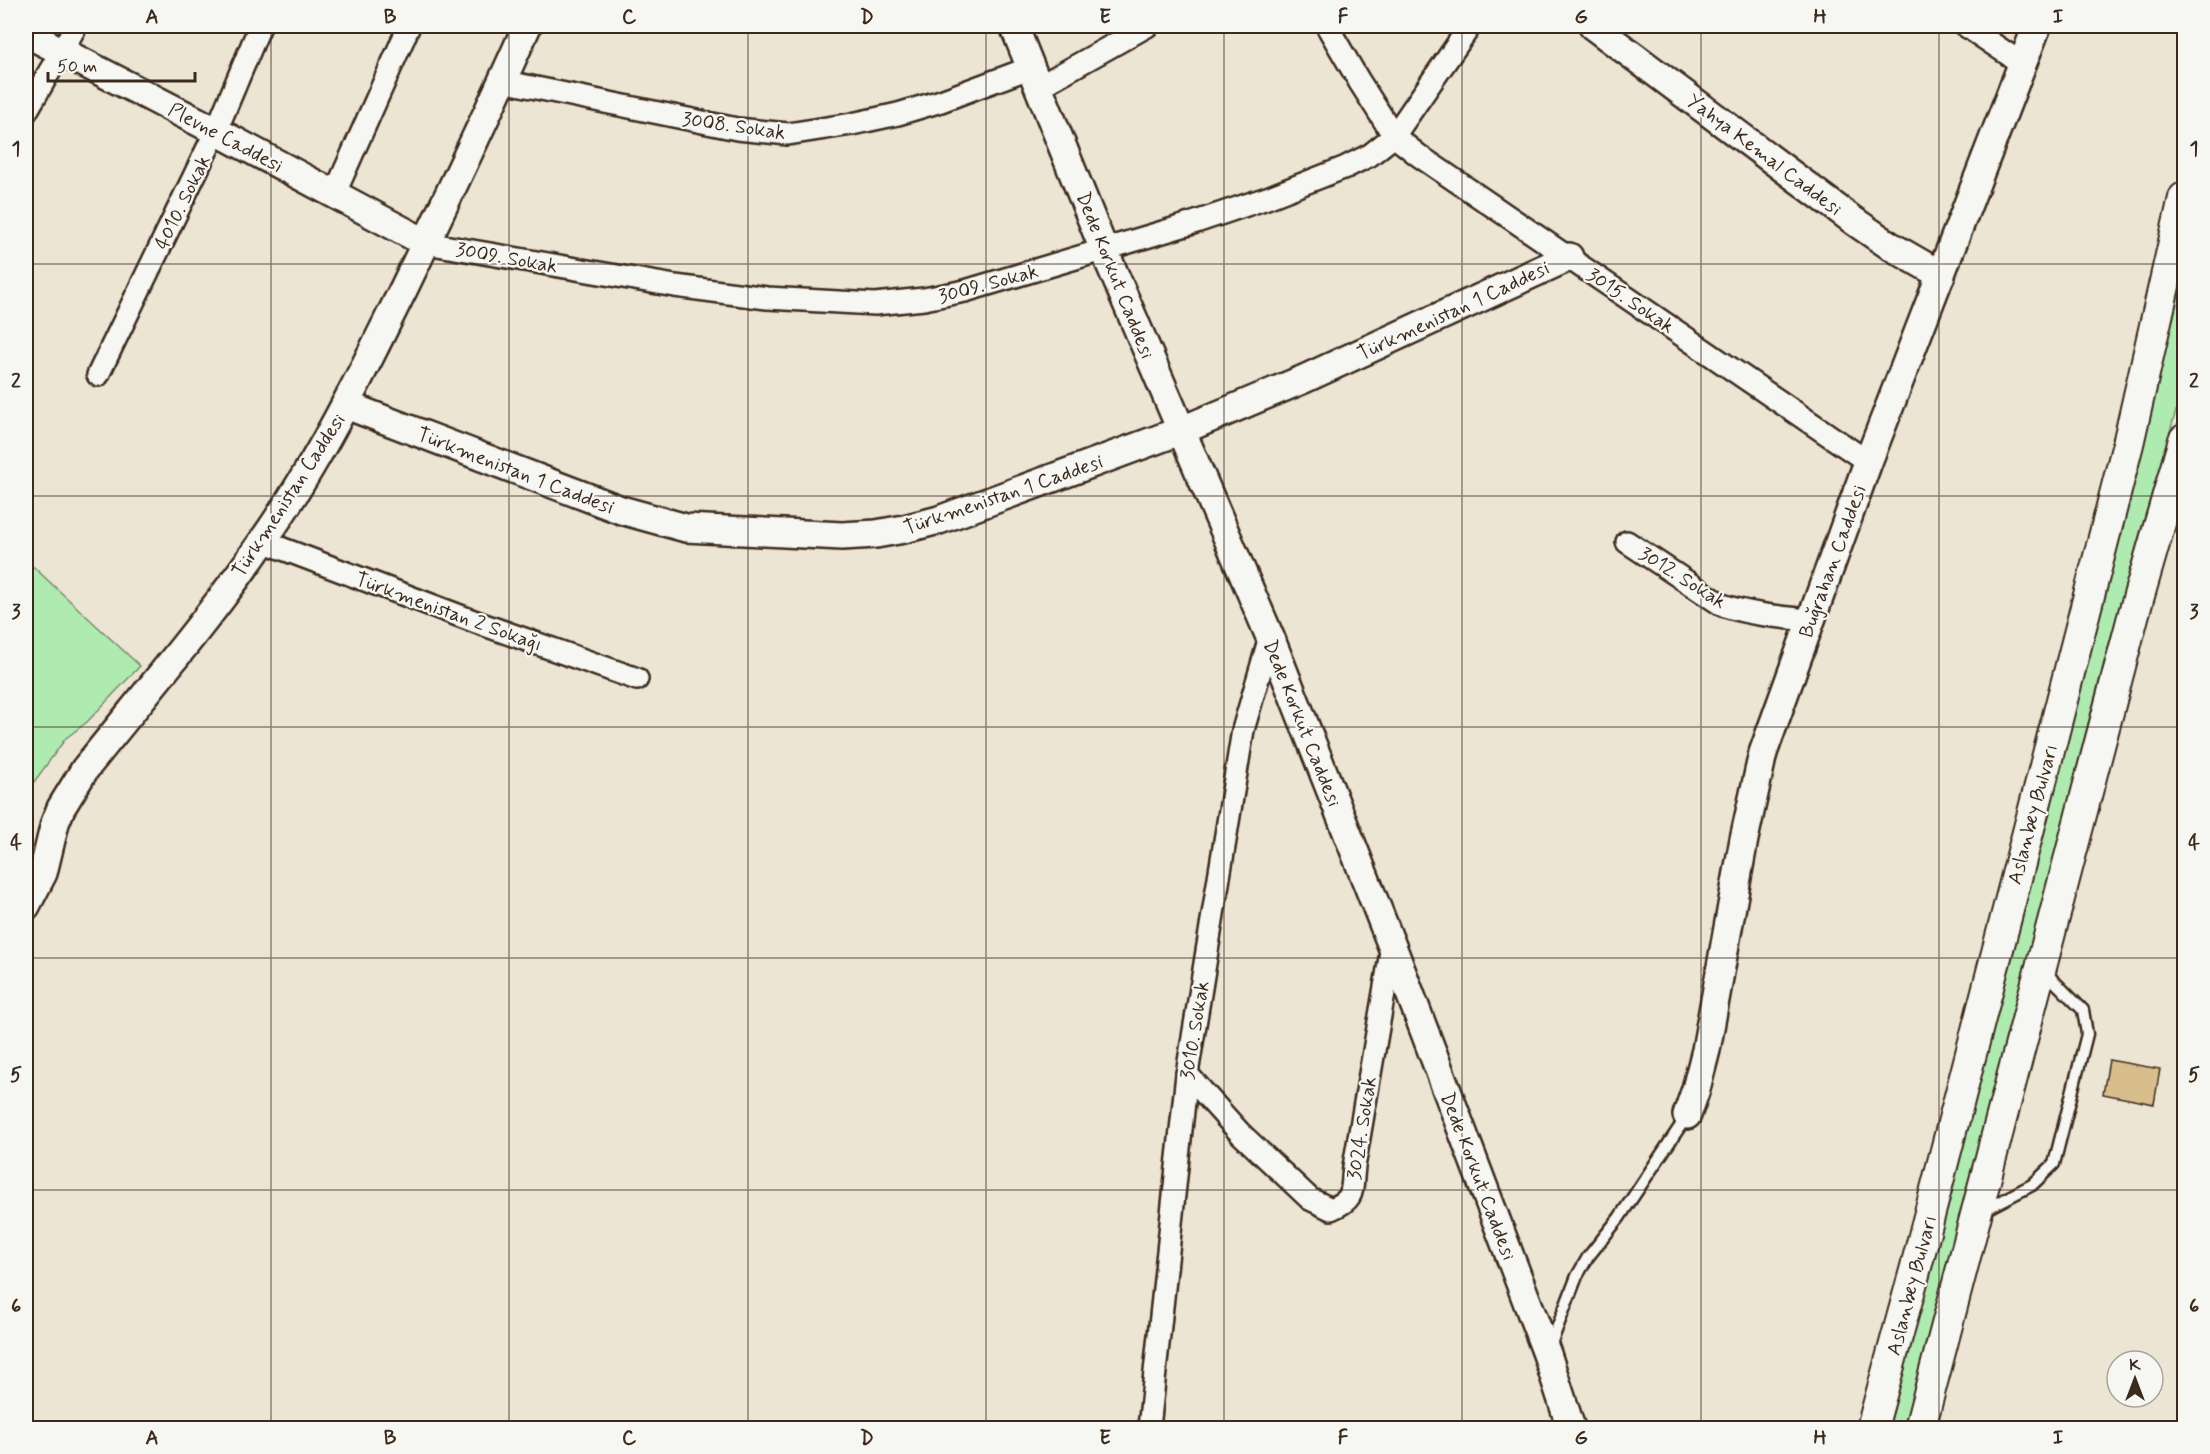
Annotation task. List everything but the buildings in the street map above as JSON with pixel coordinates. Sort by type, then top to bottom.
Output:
[{"type":"main road","name":"Aslanbey Bulvarı","points":[[1872,1428],[1916,1267],[2128,444],[2184,198]]},
{"type":"main road","points":[[1920,1428],[2150,553],[2184,440]]},
{"type":"street","points":[[26,112],[76,26]]},
{"type":"street","name":"4010. Sokak","points":[[98,375],[216,131],[260,26]]},
{"type":"street","points":[[334,195],[409,26]]},
{"type":"street","name":"Türkmenistan Caddesi","points":[[26,906],[43,873],[61,807],[85,769],[207,616],[262,541],[304,478],[346,405],[426,243],[527,26]]},
{"type":"street","name":"Dede Korkut Caddesi","points":[[1014,26],[1104,250],[1269,637],[1392,946],[1547,1354],[1571,1428]]},
{"type":"street","name":"3008. Sokak","points":[[502,81],[737,129],[788,134],[898,114],[1036,76],[1147,26]]},
{"type":"street","name":"3015. Sokak","points":[[1327,26],[1394,136],[1439,171],[1569,257],[1868,462]]},
{"type":"street","name":"3009. Sokak","points":[[426,243],[675,286],[830,303],[874,304],[924,299],[965,291],[1277,195],[1370,155],[1394,136],[1470,26]]},
{"type":"street","name":"Yahya Kemal Caddesi","points":[[1593,26],[1854,221],[1889,245],[1941,275]]},
{"type":"street","points":[[1966,26],[2021,63]]},
{"type":"street","name":"Buğrahan Caddesi","points":[[1687,1115],[1706,1050],[1742,851],[1763,753],[1868,462],[2037,26]]},
{"type":"street","name":"Plevne Caddesi","points":[[26,33],[426,243]]},
{"type":"street","name":"Türkmenistan 1 Caddesi","points":[[346,405],[621,510],[656,521],[686,528],[842,536],[876,534],[939,520],[1180,431],[1304,378],[1569,257]]},
{"type":"street","name":"Türkmenistan 2 Sokağı","points":[[262,541],[476,622],[638,679]]},
{"type":"street","name":"3012. Sokak","points":[[1627,542],[1722,605],[1757,614],[1810,620]]},
{"type":"street","name":"3010. Sokak","points":[[1149,1428],[1187,1074],[1242,730],[1269,637]]},
{"type":"street","name":"3024. Sokak","points":[[1187,1074],[1240,1132],[1310,1199],[1331,1209],[1345,1203],[1351,1195],[1392,946]]},
{"type":"lane","points":[[1977,1214],[2032,1185],[2054,1164],[2087,1034],[2083,1010],[2040,968]]},
{"type":"lane","points":[[1547,1354],[1577,1276],[1588,1257],[1619,1218],[1687,1115]]},
{"type":"green space","points":[[2184,274],[2184,384],[2104,662],[1907,1428],[1889,1428],[2059,774]]},
{"type":"green space","points":[[26,560],[140,666],[87,722],[66,738],[26,793]]}]
